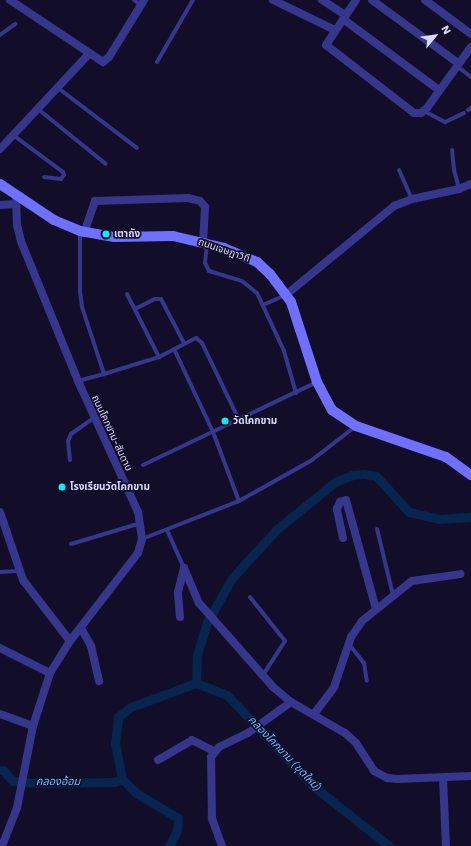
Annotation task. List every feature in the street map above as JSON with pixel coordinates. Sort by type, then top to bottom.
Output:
[{"type":"street","points":[[10,0],[103,62],[109,58],[143,2]]},
{"type":"street","points":[[273,0],[335,30]]},
{"type":"street","points":[[322,0],[439,90]]},
{"type":"street","points":[[356,0],[327,41],[329,49],[414,112],[424,111],[471,46]]},
{"type":"street","points":[[372,0],[458,64]]},
{"type":"street","points":[[425,0],[471,34]]},
{"type":"street","points":[[0,149],[89,54]]},
{"type":"street","name":"ถนนเจษฎาวิถี","points":[[0,184],[16,200],[54,220],[82,232],[114,237],[173,236],[205,243],[256,262],[270,274],[287,294],[299,321],[317,382],[332,410],[356,426],[430,450],[446,458],[471,475]]},
{"type":"street","points":[[287,294],[389,210],[412,199],[459,189],[471,184]]},
{"type":"street","points":[[82,232],[95,201],[188,198],[200,201],[205,207],[205,243]]},
{"type":"street","points":[[0,205],[16,200]]},
{"type":"street","name":"ถนนโคกขาม-สันดาบ","points":[[2,846],[21,789],[33,726],[50,673],[70,641],[136,557],[142,539],[141,523],[78,381],[21,241],[16,200]]},
{"type":"street","points":[[343,538],[337,509],[340,502],[346,500],[376,609]]},
{"type":"street","points":[[0,512],[18,571],[30,592],[70,641]]},
{"type":"street","points":[[184,568],[204,609],[225,629],[263,675],[291,702],[345,733],[356,743],[374,770],[387,778],[443,778],[471,776]]},
{"type":"street","points":[[180,617],[178,592],[184,568]]},
{"type":"street","points":[[314,714],[334,687],[349,644],[357,627],[393,595],[418,579],[461,574]]},
{"type":"street","points":[[81,628],[90,646],[99,681]]},
{"type":"street","points":[[0,648],[50,673]]},
{"type":"street","points":[[222,846],[212,818],[210,764],[214,751],[248,733],[291,702]]},
{"type":"street","points":[[0,714],[33,726]]},
{"type":"street","points":[[158,760],[192,740],[214,751]]},
{"type":"street","points":[[443,778],[446,846]]},
{"type":"lane","points":[[134,0],[143,2]]},
{"type":"lane","points":[[156,62],[193,0]]},
{"type":"lane","points":[[0,35],[15,24]]},
{"type":"lane","points":[[458,64],[471,77]]},
{"type":"lane","points":[[57,88],[137,148]]},
{"type":"lane","points":[[38,109],[106,164]]},
{"type":"lane","points":[[424,111],[445,122],[464,113]]},
{"type":"lane","points":[[13,135],[63,172],[64,175],[61,178],[44,177]]},
{"type":"lane","points":[[452,150],[454,170],[459,189]]},
{"type":"lane","points":[[399,170],[412,199]]},
{"type":"lane","points":[[82,232],[80,292],[82,307],[104,374]]},
{"type":"lane","points":[[205,243],[205,263],[209,271],[250,286],[263,306],[284,351],[296,393]]},
{"type":"lane","points":[[127,294],[159,357]]},
{"type":"lane","points":[[263,306],[287,294]]},
{"type":"lane","points":[[135,309],[155,299],[161,299],[184,343]]},
{"type":"lane","points":[[78,381],[159,357],[184,343],[199,340],[239,420]]},
{"type":"lane","points":[[174,349],[213,432],[239,501]]},
{"type":"lane","points":[[143,465],[317,382]]},
{"type":"lane","points":[[70,460],[68,441],[71,434],[94,418]]},
{"type":"lane","points":[[142,539],[239,501],[312,460],[356,426]]},
{"type":"lane","points":[[71,544],[141,523]]},
{"type":"lane","points":[[377,529],[393,595]]},
{"type":"lane","points":[[168,530],[184,568]]},
{"type":"lane","points":[[0,572],[18,571]]},
{"type":"lane","points":[[250,596],[285,641],[263,675]]},
{"type":"lane","points":[[349,644],[364,663],[367,681]]},
{"type":"waterway","points":[[196,683],[197,655],[207,622],[232,578],[277,529],[335,482],[352,475],[364,474],[376,476],[409,512],[440,519],[471,517]]},
{"type":"waterway","name":"คลองโคกขาม (ขุดใหม่)","points":[[196,683],[227,695],[313,786],[389,846]]},
{"type":"waterway","points":[[169,846],[177,831],[178,818],[136,793],[122,779],[115,743],[118,717],[131,707],[196,683]]},
{"type":"waterway","name":"คลองอ้อม","points":[[0,770],[3,770],[13,781],[36,783],[114,782],[122,779]]},
{"type":"place","name":"เตาถัง","points":[[106,234]]},
{"type":"place","name":"วัดโคกขาม","points":[[225,421]]},
{"type":"place","name":"โรงเรียนวัดโคกขาม","points":[[62,487]]}]
